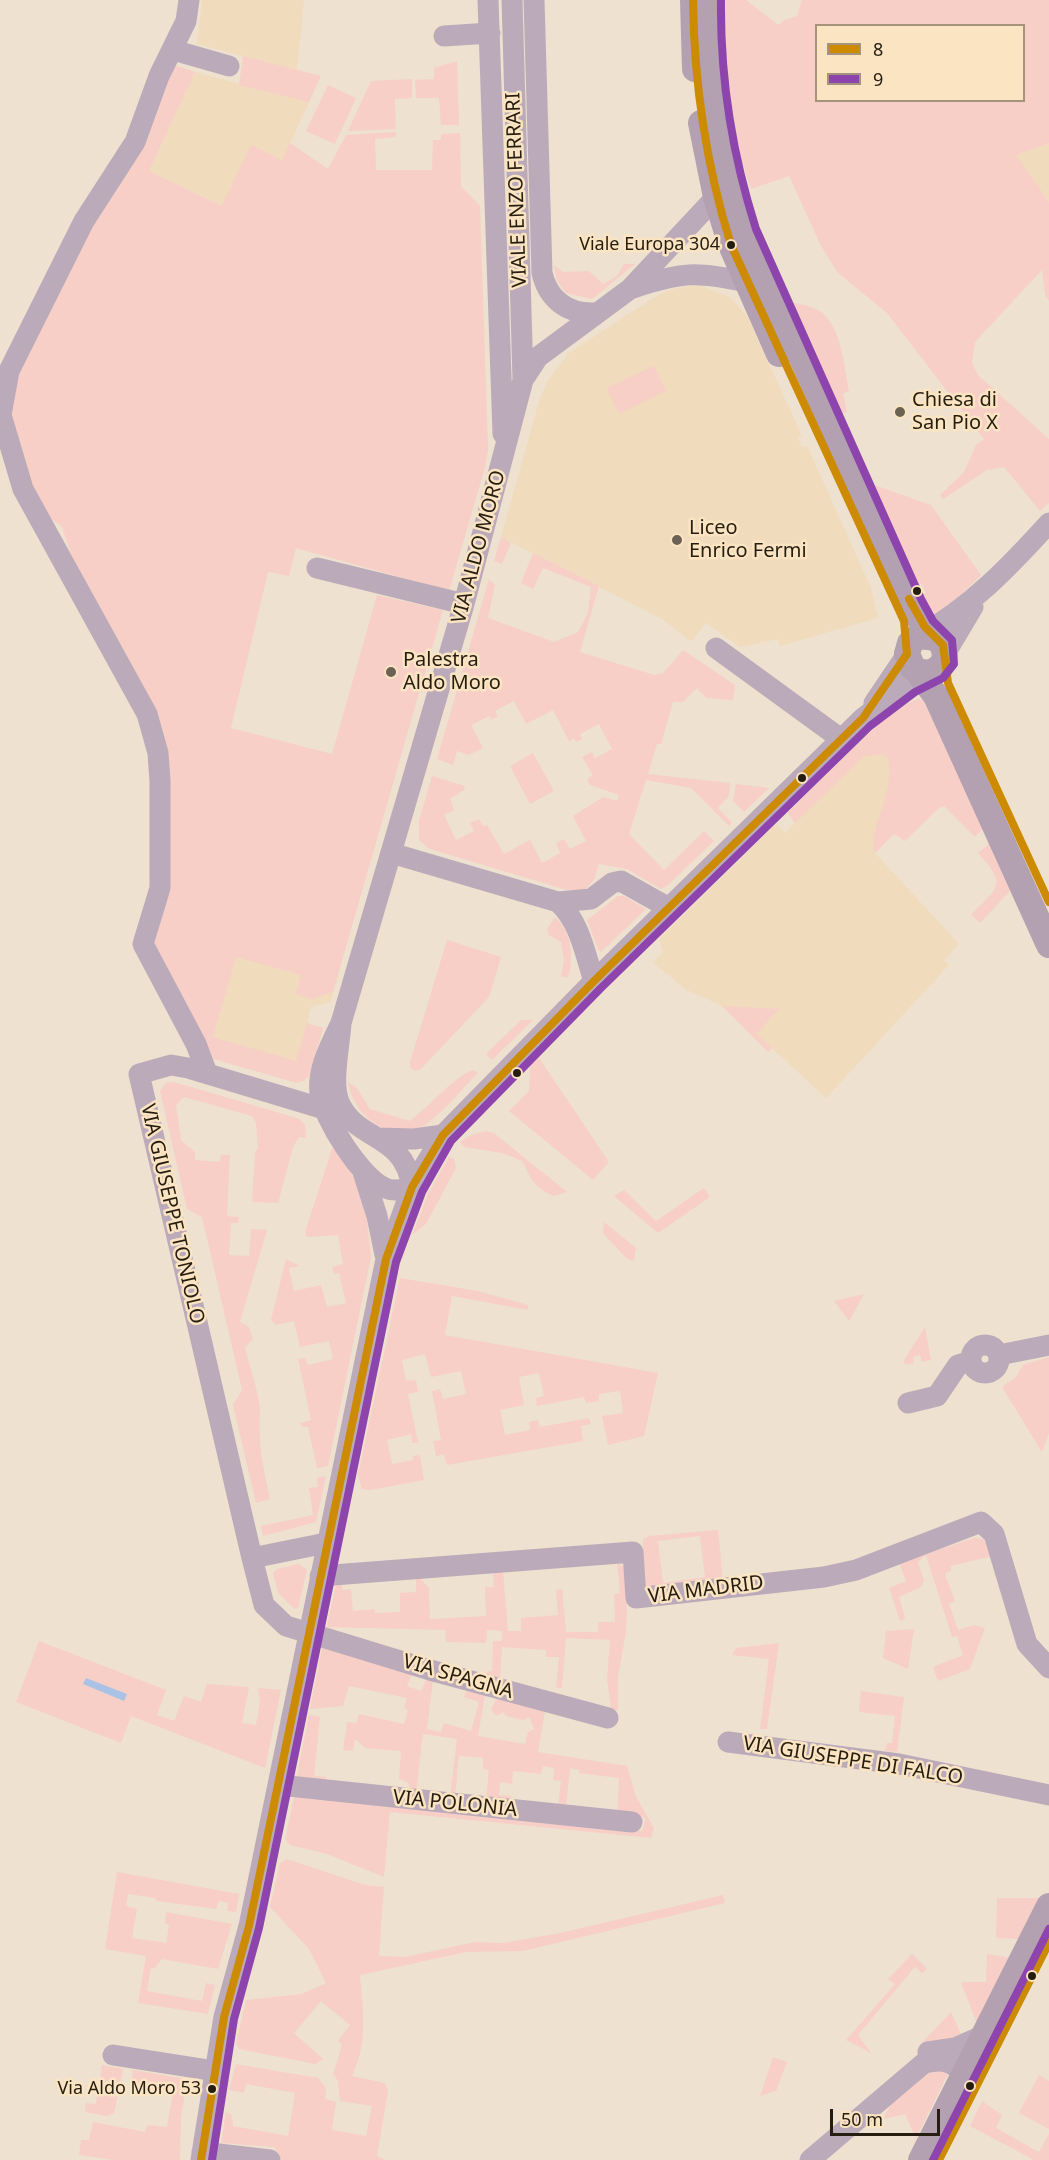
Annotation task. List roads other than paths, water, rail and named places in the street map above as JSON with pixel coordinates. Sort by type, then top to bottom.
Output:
[{"type":"main road","points":[[693,0],[696,86],[725,199],[751,272],[904,621],[948,683],[1049,902]]},
{"type":"main road","points":[[711,0],[713,82],[721,140],[725,199]]},
{"type":"main road","points":[[926,654],[936,696],[1049,945]]},
{"type":"main road","points":[[921,2160],[1049,1906]]},
{"type":"main road","points":[[939,2160],[1049,1943]]},
{"type":"street","points":[[189,0],[186,21],[159,76],[135,142],[84,221],[9,371],[1,415],[23,489],[147,714],[158,753],[160,852],[159,888],[143,944],[196,1044],[207,1073]]},
{"type":"street","points":[[489,0],[504,457]]},
{"type":"street","name":"VIALE ENZO FERRARI","points":[[512,0],[523,380]]},
{"type":"street","points":[[534,0],[542,273],[548,291],[560,305],[585,313],[594,313]]},
{"type":"street","points":[[444,36],[490,33]]},
{"type":"street","points":[[173,50],[229,66]]},
{"type":"street","points":[[630,289],[725,199]]},
{"type":"street","points":[[630,289],[686,273],[751,272]]},
{"type":"street","name":"VIA ALDO MORO","points":[[331,1106],[336,1080],[341,1023],[464,604],[523,380],[538,357],[594,313],[630,289]]},
{"type":"street","points":[[926,654],[1049,523]]},
{"type":"street","points":[[317,568],[464,604]]},
{"type":"street","points":[[270,2160],[201,2156],[224,2017],[249,1926],[386,1259],[412,1186],[442,1135],[594,981],[841,739],[863,718],[910,683],[949,619],[981,594]]},
{"type":"street","points":[[716,648],[841,739]]},
{"type":"street","points":[[391,853],[558,902],[591,899]]},
{"type":"street","points":[[575,922],[580,909],[591,899],[612,883],[621,881],[669,908]]},
{"type":"street","points":[[558,902],[569,911],[575,922],[594,981]]},
{"type":"street","name":"VIA GIUSEPPE TONIOLO","points":[[252,1558],[139,1074],[171,1065],[331,1106]]},
{"type":"street","points":[[331,1106],[400,1155],[409,1170],[412,1186]]},
{"type":"street","points":[[331,1106],[336,1132],[362,1168],[382,1187],[392,1190],[412,1186]]},
{"type":"street","points":[[378,1138],[414,1139],[442,1135]]},
{"type":"street","points":[[362,1168],[377,1216],[386,1259]]},
{"type":"street","points":[[908,1404],[937,1396],[958,1365],[971,1361],[973,1350],[981,1345],[990,1345],[999,1355],[1049,1345]]},
{"type":"street","name":"VIA MADRID","points":[[320,1576],[633,1552],[636,1598],[845,1572],[981,1522],[993,1534],[1027,1644],[1049,1668]]},
{"type":"street","points":[[252,1558],[326,1543]]},
{"type":"street","name":"VIA SPAGNA","points":[[252,1558],[264,1605],[286,1626],[430,1670],[608,1718]]},
{"type":"street","name":"VIA GIUSEPPE DI FALCO","points":[[728,1742],[899,1764],[1049,1795]]},
{"type":"street","name":"VIA POLONIA","points":[[279,1785],[632,1822]]},
{"type":"street","points":[[900,2084],[908,2066],[928,2052],[955,2048],[984,2036]]},
{"type":"street","points":[[113,2055],[215,2071]]},
{"type":"street","points":[[810,2160],[924,2063],[938,2060],[956,2065],[964,2075]]},
{"type":"water","points":[[86,1678],[127,1694],[124,1701],[83,1684]]},
{"type":"place","name":"Viale Europa 304","points":[[731,245]]},
{"type":"place","name":"Chiesa di San Pio X","points":[[900,412]]},
{"type":"place","name":"Liceo Enrico Fermi","points":[[677,540]]},
{"type":"place","name":"Palestra Aldo Moro","points":[[391,672]]},
{"type":"place","name":"Via Aldo Moro 53","points":[[212,2089]]}]
